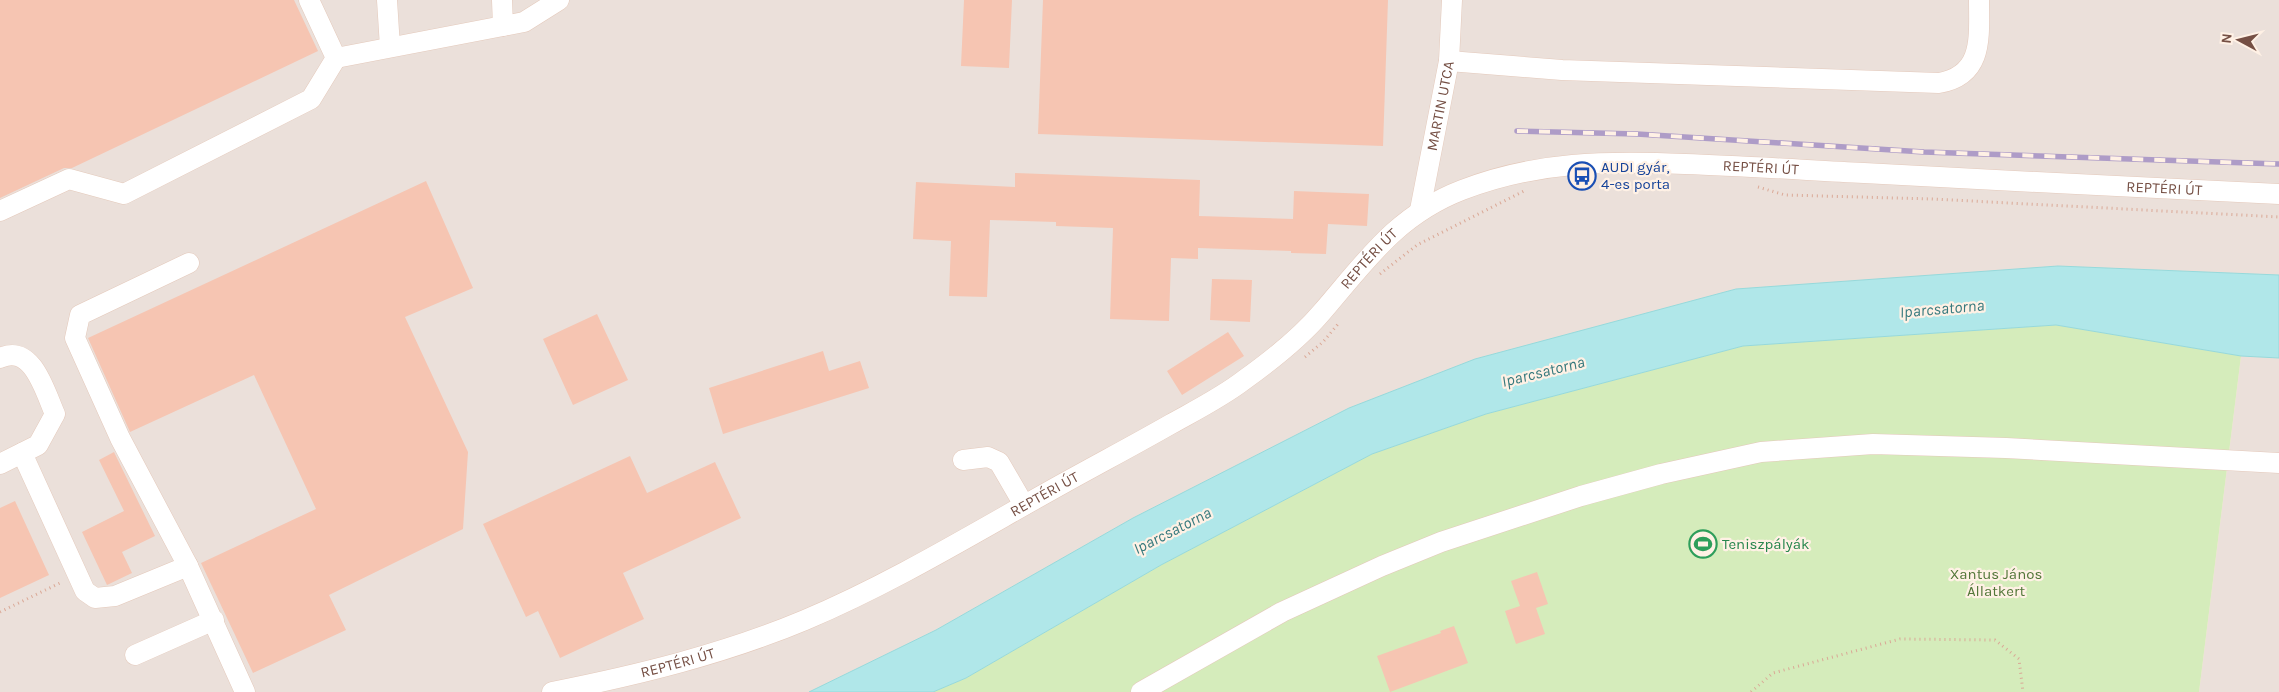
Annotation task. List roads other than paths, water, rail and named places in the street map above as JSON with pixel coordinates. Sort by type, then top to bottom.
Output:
[{"type":"street","points":[[309,0],[336,58]]},
{"type":"street","points":[[387,0],[390,47]]},
{"type":"street","points":[[502,0],[503,26]]},
{"type":"street","points":[[0,211],[69,179],[124,194],[311,99],[336,58],[524,22],[559,0]]},
{"type":"street","name":"MARTIN UTCA","points":[[1420,210],[1450,61],[1452,0]]},
{"type":"street","points":[[1450,61],[1562,70],[1939,83],[1954,81],[1966,71],[1975,58],[1979,37],[1980,0]]},
{"type":"street","name":"REPTÉRI ÚT","points":[[552,692],[630,676],[733,647],[806,619],[871,589],[1024,506],[1239,384],[1280,353],[1320,315],[1375,250],[1420,210],[1463,189],[1539,167],[1608,161],[2279,194]]},
{"type":"street","points":[[189,263],[80,315],[75,338],[120,438],[188,566],[214,620],[245,692]]},
{"type":"street","points":[[0,358],[7,355],[22,357],[34,366],[55,414],[38,445],[0,464]]},
{"type":"street","points":[[1141,692],[1282,612],[1382,566],[1440,542],[1581,496],[1661,474],[1761,452],[1873,444],[2006,448],[2279,463]]},
{"type":"street","points":[[22,453],[85,591],[95,598],[114,596],[188,566]]},
{"type":"street","points":[[963,460],[988,457],[999,462],[1024,506]]},
{"type":"street","points":[[135,655],[214,620]]},
{"type":"water","name":"Iparcsatorna","points":[[2058,266],[2279,275],[2279,358],[2241,356],[2056,325],[1743,346],[1486,414],[1372,454],[1161,565],[966,678],[933,692],[809,692],[936,630],[1133,518],[1349,408],[1475,359],[1736,289]]},
{"type":"railway","points":[[1517,131],[1637,134],[1924,152],[2279,164]]},
{"type":"place","name":"AUDI gyár, 4-es porta","points":[[1582,176]]},
{"type":"place","name":"Teniszpályák","points":[[1703,544]]},
{"type":"park label","name":"Xantus János Állatkert","points":[[1996,582]]}]
